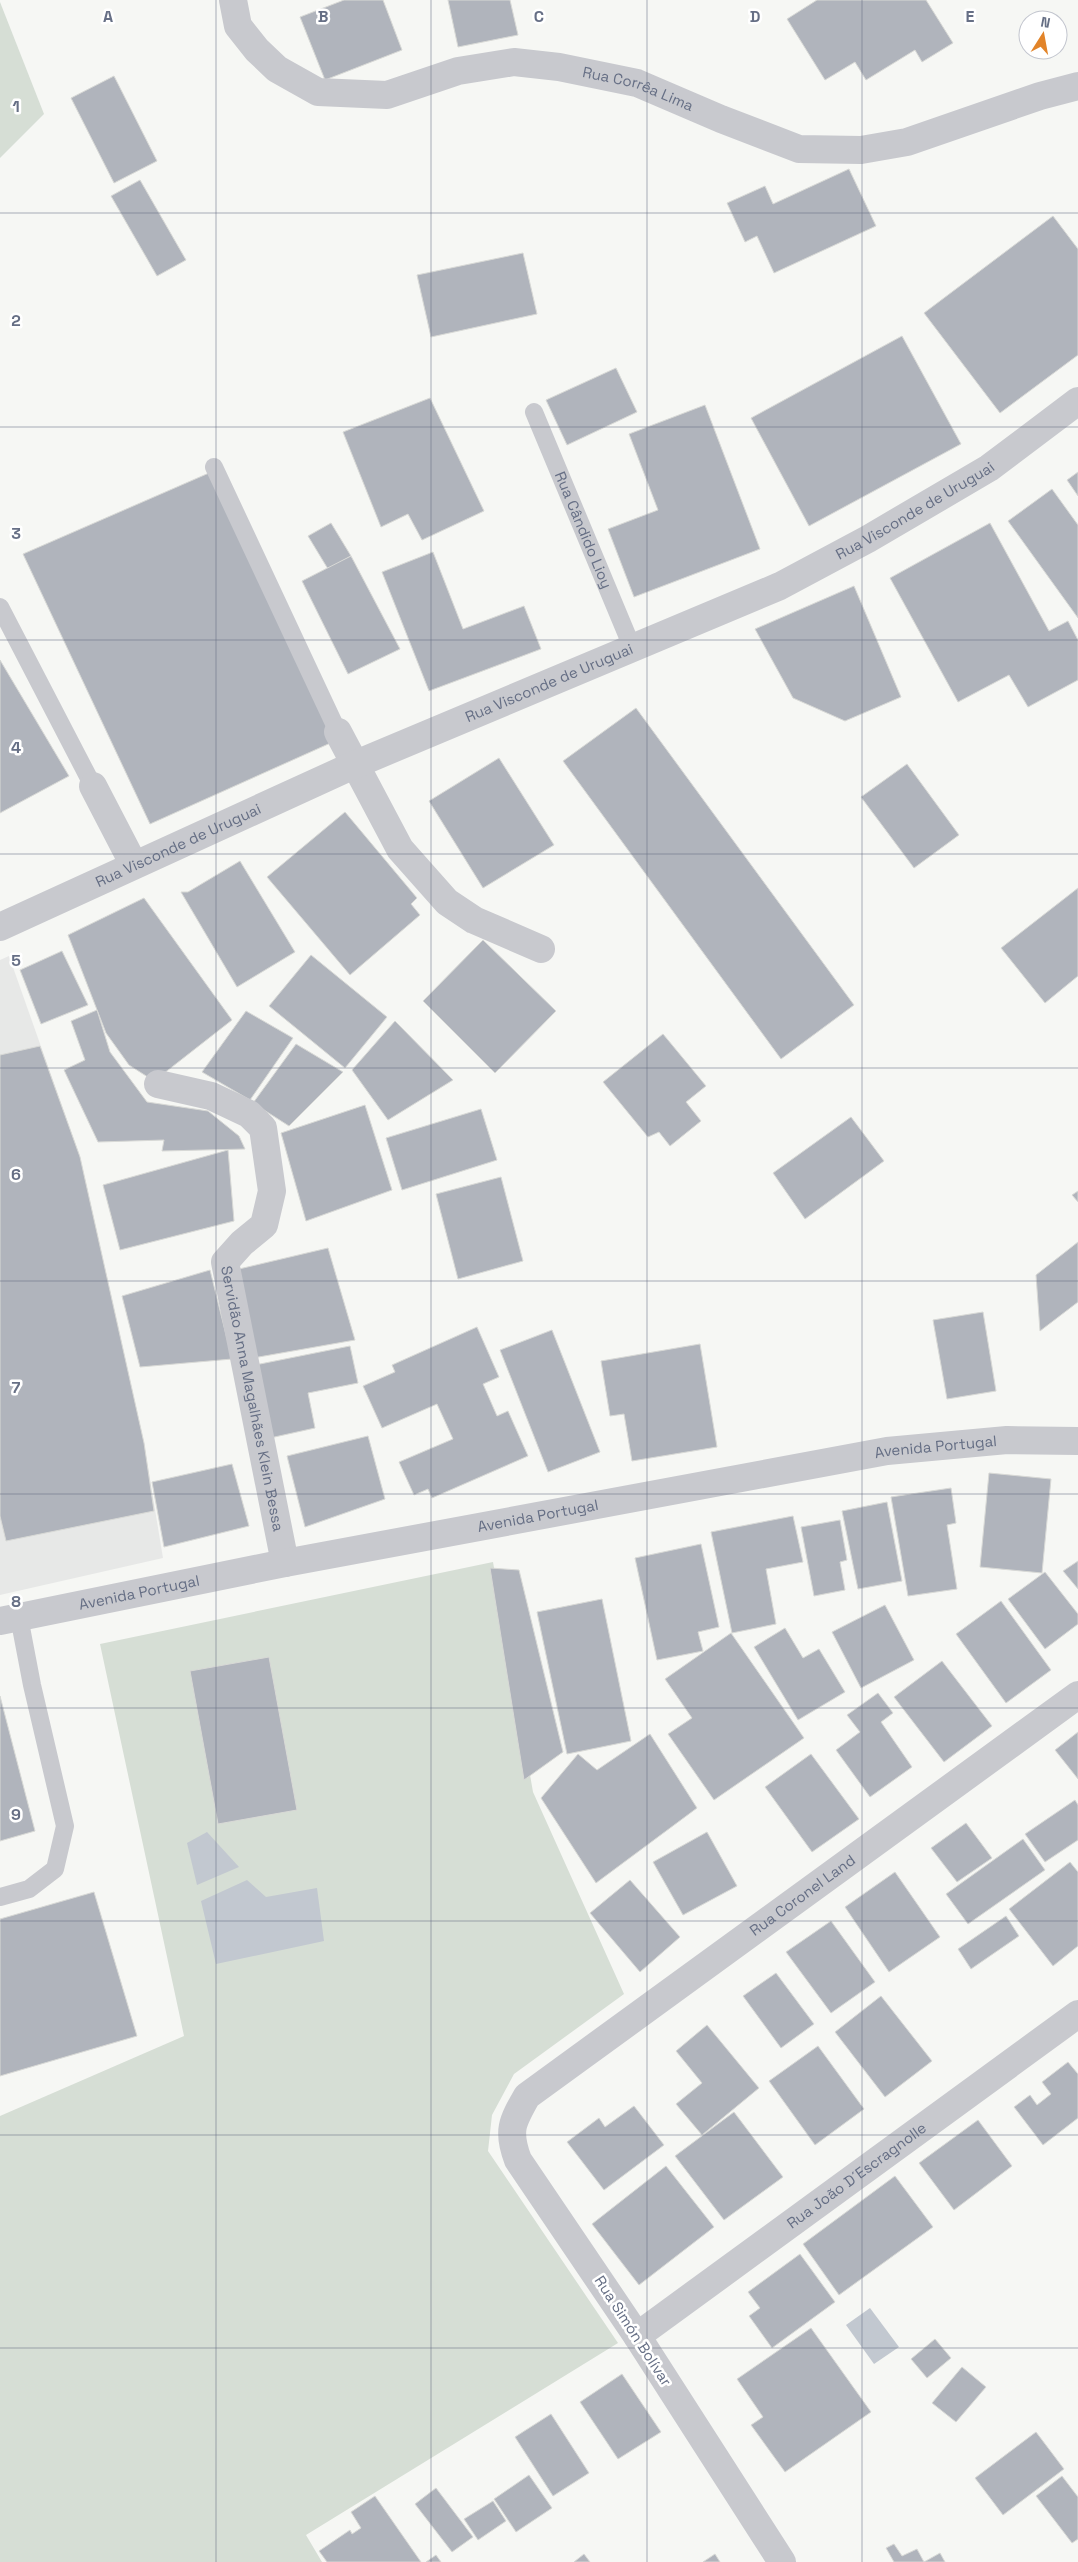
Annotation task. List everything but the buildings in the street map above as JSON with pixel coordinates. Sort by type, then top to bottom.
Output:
[{"type":"street","name":"Rua Corrêa Lima","points":[[233,0],[238,26],[257,50],[278,69],[318,92],[387,95],[458,71],[514,62],[559,67],[636,83],[799,149],[861,150],[907,142],[1040,96],[1078,86]]},
{"type":"street","name":"Rua Visconde de Uruguai","points":[[0,927],[354,764],[780,586],[868,539],[989,468],[1078,401]]},
{"type":"street","points":[[338,732],[400,849],[448,902],[474,920],[541,949]]},
{"type":"street","points":[[93,786],[134,864]]},
{"type":"street","name":"Servidão Anna Magalhães Klein Bessa","points":[[158,1084],[210,1096],[249,1114],[263,1128],[272,1191],[264,1225],[242,1243],[225,1262],[285,1563]]},
{"type":"street","name":"Avenida Portugal","points":[[10,1619],[285,1563],[887,1451],[1007,1440],[1078,1441]]},
{"type":"street","name":"Rua Coronel Land","points":[[527,2096],[1078,1695]]},
{"type":"street","name":"Rua João D´Escragnolle","points":[[636,2336],[1078,2014]]},
{"type":"street","name":"Rua Simón Bolívar","points":[[527,2096],[512,2122],[512,2143],[518,2160],[636,2336],[782,2562]]},
{"type":"lane","name":"Rua Cândido Lioy","points":[[534,412],[632,647]]},
{"type":"lane","points":[[214,467],[338,732]]},
{"type":"lane","points":[[0,607],[93,786]]},
{"type":"lane","points":[[0,1897],[28,1889],[55,1869],[65,1826],[10,1619]]},
{"type":"shaded area","points":[[0,2],[44,114],[0,158]]},
{"type":"shaded area","points":[[9,956],[80,1157],[144,1443],[163,1558],[0,1595],[0,960]]},
{"type":"shaded area","points":[[493,1562],[533,1792],[624,1994],[514,2074],[492,2115],[488,2151],[618,2343],[306,2535],[322,2562],[0,2562],[0,2116],[184,2036],[100,1644]]},
{"type":"shaded area","points":[[207,1832],[239,1867],[197,1885],[187,1843]]},
{"type":"shaded area","points":[[247,1880],[266,1897],[317,1888],[324,1941],[216,1964],[201,1901]]},
{"type":"shaded area","points":[[870,2308],[899,2347],[874,2364],[846,2325]]}]
